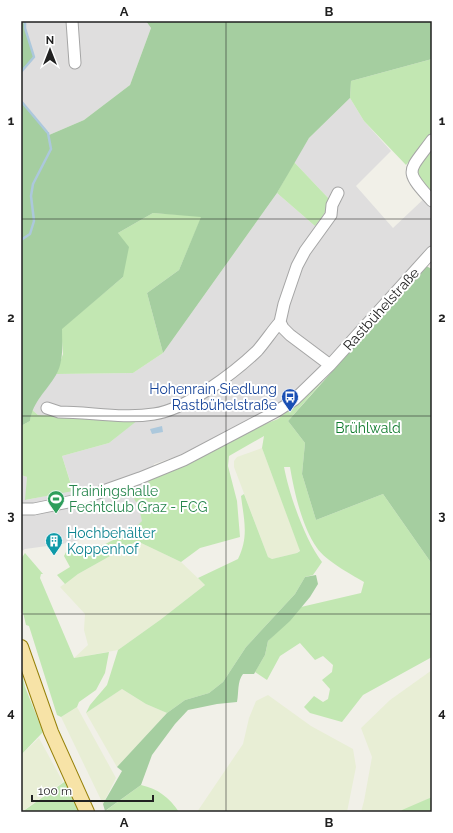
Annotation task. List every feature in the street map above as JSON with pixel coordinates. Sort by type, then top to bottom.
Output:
[{"type":"main road","points":[[21,647],[51,732],[87,812]]},
{"type":"street","points":[[72,21],[75,63]]},
{"type":"street","points":[[432,140],[412,165],[411,170],[414,182],[432,201]]},
{"type":"street","points":[[47,408],[59,412],[138,416],[174,409],[211,387],[258,350],[280,322],[284,304],[297,266],[305,251],[331,215],[332,205],[338,193]]},
{"type":"street","name":"Rastbühelstraße","points":[[21,509],[34,509],[78,500],[184,460],[294,400],[330,365],[432,252]]},
{"type":"street","points":[[280,322],[283,328],[290,335],[330,365]]},
{"type":"shaded area","points":[[23,21],[146,21],[151,28],[130,85],[84,120],[49,135],[21,101],[21,72],[34,57]]},
{"type":"shaded area","points":[[350,98],[364,121],[391,151],[356,186],[393,228],[430,193],[432,146],[432,245],[371,311],[330,359],[290,396],[274,408],[222,435],[175,457],[154,464],[149,484],[158,522],[62,544],[25,549],[21,552],[21,475],[27,477],[26,500],[73,490],[62,456],[109,443],[137,420],[38,415],[31,409],[56,374],[133,373],[163,353],[277,193],[315,226],[330,200],[294,162],[309,138]]},
{"type":"shaded area","points":[[147,479],[149,484],[87,507],[85,502]]},
{"type":"green space","points":[[21,21],[23,21],[34,57],[21,72]]},
{"type":"green space","points":[[146,21],[432,21],[432,59],[351,81],[350,98],[309,138],[277,193],[163,353],[147,293],[179,270],[201,217],[153,213],[118,233],[129,247],[123,277],[62,329],[62,353],[59,370],[37,402],[30,421],[21,426],[21,101],[49,135],[84,120],[130,85],[151,28]]},
{"type":"green space","points":[[432,59],[432,134],[406,165],[364,121],[350,98],[351,81]]},
{"type":"green space","points":[[432,146],[432,192],[430,193],[417,174],[418,164]]},
{"type":"green space","points":[[294,162],[330,200],[324,214],[315,226],[277,193]]},
{"type":"green space","points":[[153,213],[202,216],[179,270],[147,293],[163,353],[133,373],[56,374],[63,354],[61,329],[123,277],[118,233]]},
{"type":"green space","name":"Brühlwald","points":[[426,266],[432,269],[432,564],[383,494],[316,520],[302,474],[305,443],[288,421]]},
{"type":"green space","points":[[323,381],[288,421],[305,443],[302,474],[316,520],[383,494],[432,564],[432,657],[363,695],[342,722],[310,713],[304,707],[314,696],[323,702],[328,699],[330,689],[322,680],[332,672],[333,665],[323,656],[315,660],[300,643],[280,656],[267,680],[255,672],[265,655],[268,641],[301,607],[361,593],[364,582],[326,558],[317,548],[307,530],[296,498],[290,467],[284,467],[298,516],[310,542],[322,562],[313,575],[305,577],[295,594],[246,647],[223,682],[209,693],[185,700],[167,713],[146,704],[122,689],[86,713],[90,705],[107,685],[118,650],[205,585],[198,578],[238,559],[245,536],[241,496],[244,494],[268,557],[272,559],[300,551],[262,448],[264,436],[229,456],[228,466],[237,501],[240,537],[200,548],[181,562],[137,541],[78,574],[65,584],[57,575],[70,567],[64,556],[67,550],[78,548],[84,550],[92,549],[117,538],[138,525],[142,521],[138,503],[135,501],[132,491],[146,486],[150,477],[278,419]]},
{"type":"green space","points":[[31,409],[38,415],[138,420],[109,443],[62,456],[73,491],[25,500],[27,477],[21,475],[21,426],[30,421]]},
{"type":"green space","points":[[262,448],[300,550],[297,553],[272,559],[268,557],[234,467],[234,461],[237,457]]},
{"type":"green space","points":[[137,541],[181,562],[205,585],[118,650],[74,658],[88,645],[84,630],[85,614],[60,587],[78,574]]},
{"type":"green space","points":[[25,553],[43,574],[41,574],[40,578],[74,658],[109,652],[105,673],[96,690],[79,702],[77,707],[61,717],[57,715],[29,626],[26,625],[21,604],[21,559]]},
{"type":"green space","points":[[316,575],[318,584],[310,597],[290,621],[268,641],[265,655],[254,674],[243,674],[241,677],[237,702],[217,704],[188,710],[175,724],[152,755],[141,785],[105,811],[103,804],[122,771],[117,767],[167,713],[185,700],[209,693],[223,682],[246,647],[295,594],[305,577]]},
{"type":"green space","points":[[21,669],[25,687],[43,732],[21,755]]},
{"type":"green space","points":[[432,670],[432,797],[401,812],[361,812],[372,757],[361,728],[390,700]]},
{"type":"green space","points":[[122,689],[146,704],[167,713],[117,767],[86,713]]},
{"type":"green space","points":[[268,695],[311,726],[353,749],[356,767],[347,812],[197,812],[243,744],[249,718],[256,701]]},
{"type":"green space","points":[[77,707],[116,778],[103,804],[61,717]]},
{"type":"green space","points":[[39,738],[63,782],[21,812],[21,755]]},
{"type":"green space","points":[[67,780],[81,812],[22,812]]},
{"type":"green space","points":[[141,785],[163,794],[179,812],[104,812]]},
{"type":"green space","points":[[432,797],[432,812],[401,812],[402,810]]},
{"type":"water","points":[[162,426],[163,432],[152,434],[150,429]]},
{"type":"waterway","points":[[21,72],[34,57],[25,28],[25,21]]},
{"type":"waterway","points":[[21,101],[47,132]]},
{"type":"waterway","points":[[21,240],[30,234],[34,221],[31,196],[33,184],[51,149],[48,133]]},
{"type":"place","name":"Hohenrain Siedlung Rastbühelstraße","points":[[290,412]]},
{"type":"place","name":"Trainingshalle Fechtclub Graz - FCG","points":[[56,514]]},
{"type":"place","name":"Hochbehälter Koppenhof","points":[[54,556]]}]
